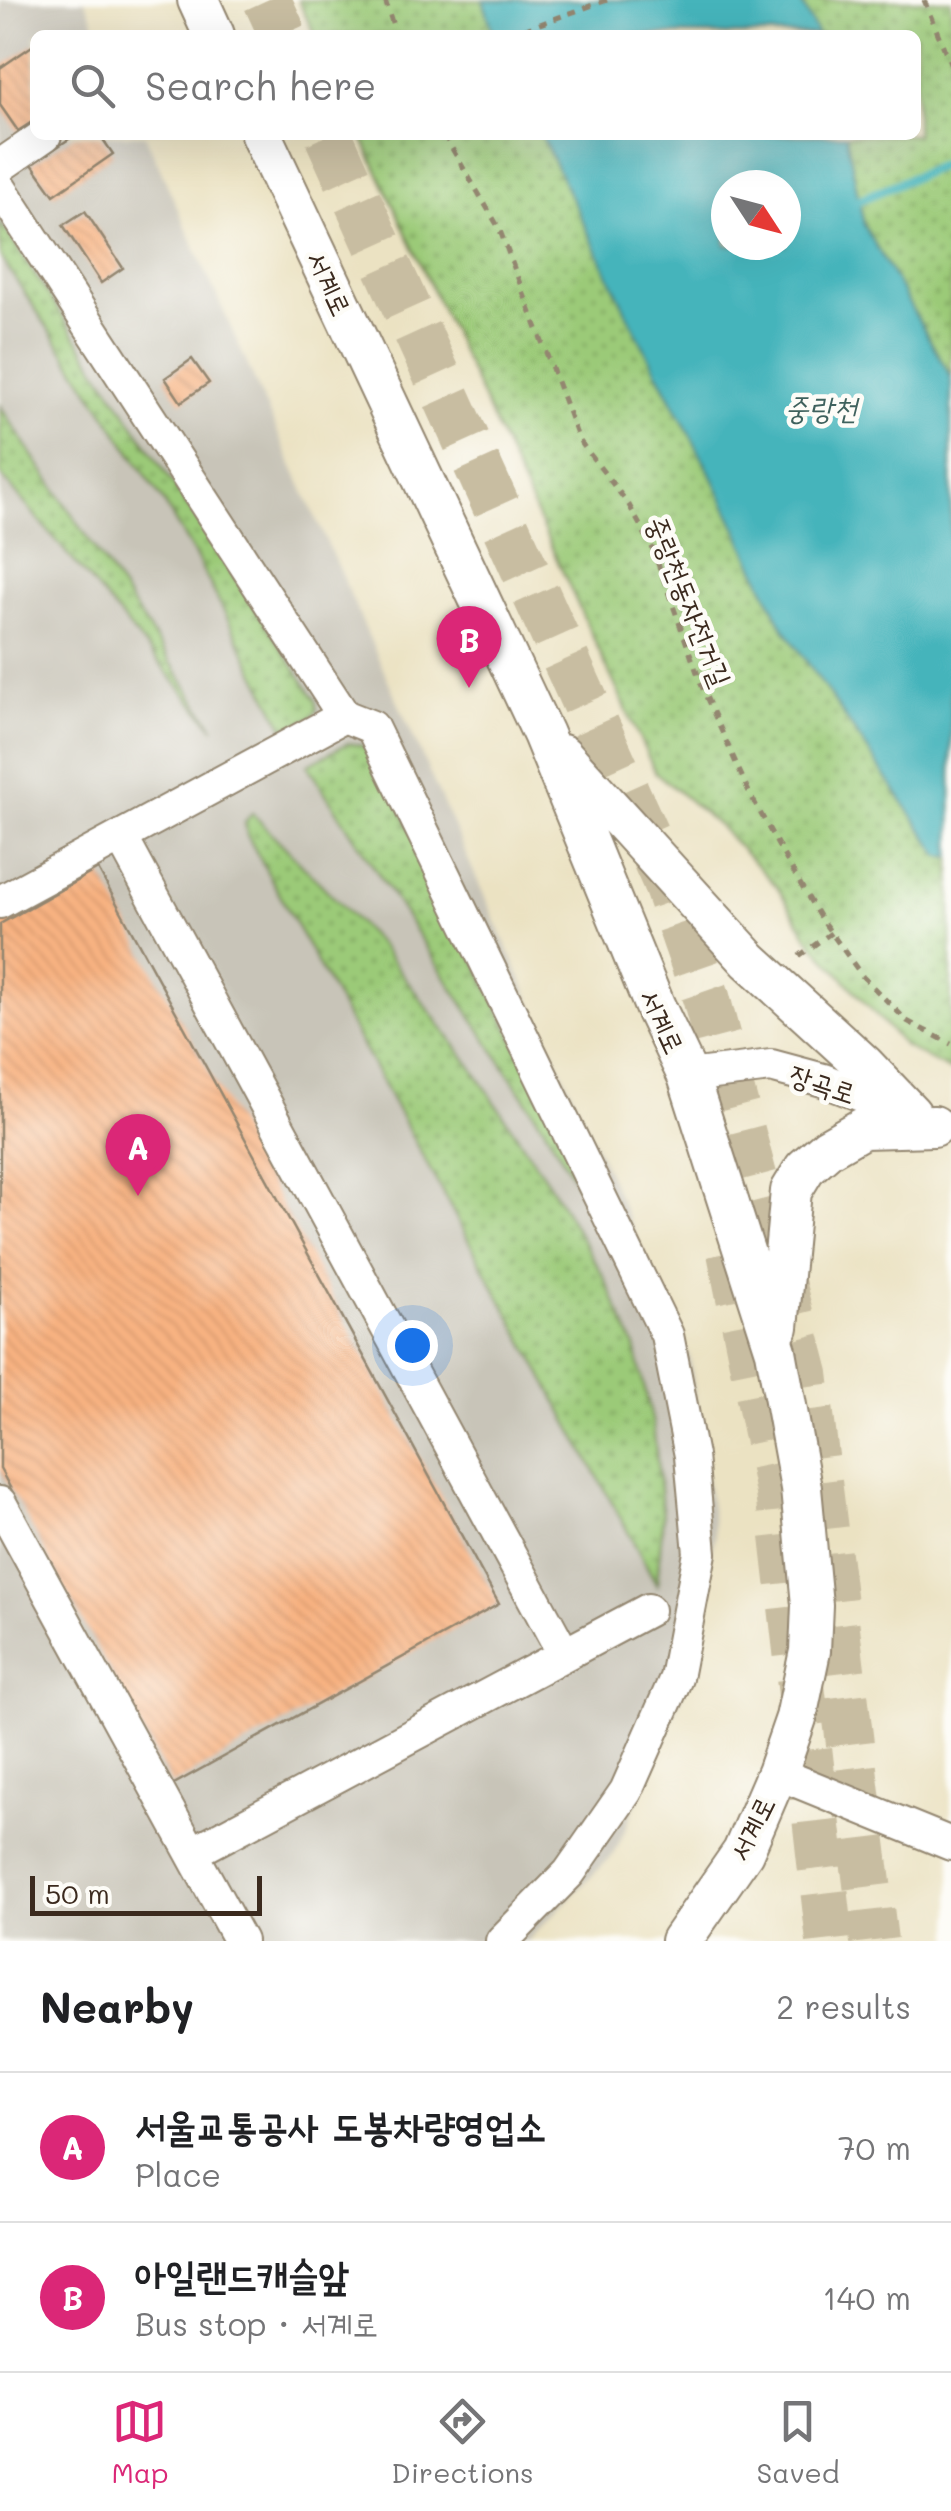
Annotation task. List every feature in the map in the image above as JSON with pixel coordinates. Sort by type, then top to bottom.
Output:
[{"type":"main road","points":[[198,0],[212,30]]},
{"type":"main road","name":"서계로","points":[[263,140],[543,734],[655,1006],[688,1076],[776,1351],[799,1473],[812,1605],[806,1668],[796,1718],[743,1852],[681,1941]]},
{"type":"main road","points":[[543,734],[750,960],[932,1125]]},
{"type":"main road","points":[[776,1351],[791,1191],[805,1168],[828,1148],[863,1128],[932,1125]]},
{"type":"street","points":[[0,166],[38,140]]},
{"type":"street","points":[[0,188],[344,716],[372,727],[666,1335],[691,1456],[700,1553],[676,1678],[626,1791],[569,1873],[502,1941]]},
{"type":"street","points":[[0,902],[344,716]]},
{"type":"street","points":[[120,837],[564,1654]]},
{"type":"street","name":"장곡로","points":[[688,1076],[771,1066],[823,1080],[932,1125]]},
{"type":"street","points":[[0,1503],[240,1941]]},
{"type":"street","points":[[192,1854],[648,1610]]},
{"type":"street","points":[[777,1773],[951,1844]]},
{"type":"path","points":[[385,0],[394,30]]},
{"type":"path","points":[[523,30],[607,0]]},
{"type":"path","points":[[924,0],[951,65]]},
{"type":"path","name":"중랑천동자전거길","points":[[447,140],[499,228],[579,440],[629,505],[652,547],[704,692],[748,792],[862,977],[907,1021],[951,1044]]},
{"type":"path","points":[[785,967],[832,933]]},
{"type":"shaded area","points":[[0,0],[85,0],[98,30],[30,30],[30,140],[147,140],[690,1357],[715,1536],[682,1696],[615,1853],[527,1941],[0,1941]]},
{"type":"green space","points":[[298,0],[951,0],[951,1071],[904,1046],[812,943],[777,887],[718,825],[655,772],[363,140],[921,140],[921,30],[313,30]]},
{"type":"green space","points":[[0,222],[316,700],[317,710],[312,717],[285,730],[163,501],[0,256]]},
{"type":"green space","points":[[0,406],[215,729],[0,474]]},
{"type":"green space","points":[[348,743],[373,753],[626,1268],[547,1132],[307,765]]},
{"type":"green space","points":[[252,813],[381,946],[471,1066],[552,1188],[604,1277],[635,1347],[653,1424],[663,1516],[657,1585],[247,835],[245,822]]},
{"type":"water","points":[[483,0],[800,0],[815,30],[492,30]]},
{"type":"water","name":"중랑천","points":[[543,140],[847,140],[864,225],[951,377],[951,857],[940,856],[781,624],[715,482],[638,336]]},
{"type":"building","points":[[30,47],[30,123],[18,131],[0,105],[0,68]]},
{"type":"building","points":[[68,140],[103,140],[113,154],[54,195],[32,164]]},
{"type":"building","points":[[85,211],[123,268],[101,283],[63,225]]},
{"type":"building","points":[[192,359],[209,383],[181,402],[165,378]]},
{"type":"building","points":[[98,869],[499,1604],[172,1785],[0,1469],[0,924]]},
{"type":"waterway","points":[[852,203],[951,161]]},
{"type":"tunnel","points":[[267,0],[281,30]]},
{"type":"tunnel","points":[[330,140],[665,879],[706,997],[805,1374],[874,1941]]},
{"type":"tunnel","points":[[731,1252],[779,1492],[830,1941]]},
{"type":"place","name":"아일랜드캐슬앞","points":[[469,688]]},
{"type":"place","name":"서울교통공사 도봉차량영업소","points":[[138,1196]]}]
